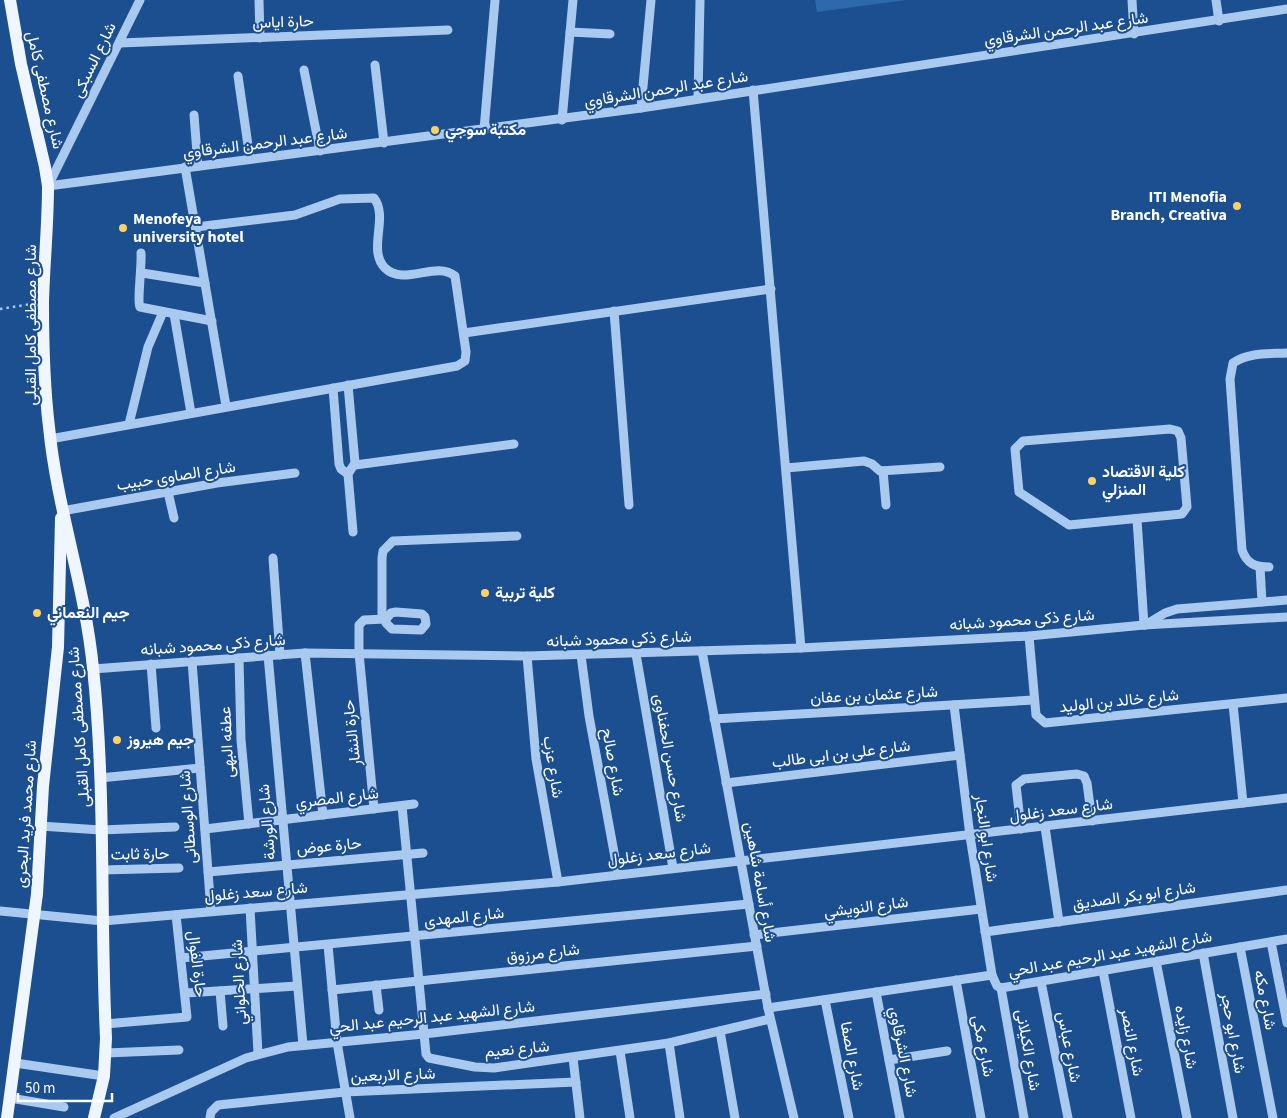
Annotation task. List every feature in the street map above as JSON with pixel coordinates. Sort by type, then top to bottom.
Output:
[{"type":"main road","name":"شارع مصطفى كامل","points":[[10,0],[16,38],[48,186]]},
{"type":"main road","name":"شارع مصطفى كامل القبلى","points":[[48,186],[44,336],[50,439],[62,510],[81,590],[93,669],[100,778],[106,1053],[104,1076],[94,1118]]},
{"type":"main road","name":"شارع محمد فريد البحرى","points":[[7,1118],[14,1063],[27,914],[36,894],[40,826],[57,655],[59,540],[62,510]]},
{"type":"street","name":"شارع السبكى","points":[[48,186],[140,0]]},
{"type":"street","points":[[259,0],[260,38]]},
{"type":"street","points":[[484,130],[495,0]]},
{"type":"street","points":[[562,120],[573,0]]},
{"type":"street","points":[[641,108],[651,0]]},
{"type":"street","points":[[698,98],[700,0]]},
{"type":"street","points":[[1132,0],[1134,34]]},
{"type":"street","points":[[1216,0],[1219,21]]},
{"type":"street","name":"شارع عبد الرحمن الشرقاوي","points":[[48,186],[562,120],[1219,21],[1286,6]]},
{"type":"street","name":"حارة اياس","points":[[120,43],[448,30]]},
{"type":"street","points":[[570,32],[610,34]]},
{"type":"street","points":[[375,65],[384,143]]},
{"type":"street","points":[[304,70],[320,151]]},
{"type":"street","points":[[238,76],[250,160]]},
{"type":"street","points":[[753,90],[801,648]]},
{"type":"street","points":[[194,115],[198,166]]},
{"type":"street","points":[[185,167],[226,406]]},
{"type":"street","points":[[50,439],[461,364],[467,357],[458,282],[450,272],[393,274],[380,261],[378,207],[374,198],[340,200],[295,215],[196,227]]},
{"type":"street","points":[[141,253],[142,273],[138,305],[144,309],[212,321]]},
{"type":"street","points":[[142,273],[205,283]]},
{"type":"street","points":[[464,333],[771,289]]},
{"type":"street","points":[[614,311],[629,505]]},
{"type":"street","points":[[130,424],[148,348],[163,312]]},
{"type":"street","points":[[174,314],[191,413]]},
{"type":"street","points":[[1262,602],[1264,567],[1250,563],[1242,550],[1230,370],[1233,363],[1248,355],[1287,353]]},
{"type":"street","points":[[348,385],[355,465],[348,474],[353,532]]},
{"type":"street","points":[[333,388],[339,464],[341,469],[348,474]]},
{"type":"street","points":[[1170,429],[1178,431],[1181,438],[1186,493],[1185,511],[1177,515],[1137,519],[1073,525],[1062,522],[1053,513],[1023,497],[1020,492],[1017,446],[1023,441],[1170,429]]},
{"type":"street","points":[[355,465],[514,444]]},
{"type":"street","points":[[786,468],[864,461],[883,471],[940,467]]},
{"type":"street","points":[[883,471],[886,505]]},
{"type":"street","name":"شارع الصاوى حبيب","points":[[62,510],[295,473]]},
{"type":"street","points":[[168,492],[174,518]]},
{"type":"street","points":[[1137,519],[1144,625]]},
{"type":"street","name":"حارة النشار","points":[[374,809],[359,653],[361,622],[367,619],[384,619],[382,558],[384,551],[393,541],[517,536]]},
{"type":"street","points":[[273,558],[280,654]]},
{"type":"street","name":"شارع ذكى محمود شبانه","points":[[1144,625],[1165,613],[1177,609],[1287,600]]},
{"type":"street","name":"شارع ذكى محمود شبانه","points":[[93,669],[305,653],[527,656],[801,648],[1029,636],[1144,625],[1287,617]]},
{"type":"street","name":"شارع خالد بن الوليد","points":[[1029,636],[1036,715],[1045,722],[1287,698]]},
{"type":"street","name":"شارع أسامة شاهين","points":[[702,651],[770,1019],[794,1118]]},
{"type":"street","points":[[305,653],[322,815]]},
{"type":"street","name":"شارع صالح","points":[[581,654],[589,716],[618,874]]},
{"type":"street","name":"شارع حسن الحفناوى","points":[[636,654],[673,868]]},
{"type":"street","name":"شارع الورشة","points":[[268,655],[303,1045]]},
{"type":"street","name":"شارع عزب","points":[[527,656],[536,759],[558,882]]},
{"type":"street","name":"عطفه البهى","points":[[239,658],[241,740],[248,824]]},
{"type":"street","name":"شارع الوسطانى","points":[[192,661],[211,911]]},
{"type":"street","points":[[152,664],[156,728]]},
{"type":"street","name":"شارع عثمان بن عفان","points":[[714,719],[1034,700]]},
{"type":"street","points":[[1233,704],[1243,803]]},
{"type":"street","name":"شارع ابو النجار","points":[[954,705],[970,836],[992,975]]},
{"type":"street","name":"شارع على بن ابى طالب","points":[[726,783],[960,755]]},
{"type":"street","points":[[100,778],[200,768]]},
{"type":"street","points":[[1021,830],[1016,785],[1024,779],[1077,774],[1084,776],[1087,783],[1092,821]]},
{"type":"street","name":"شارع سعد زغلول","points":[[0,910],[103,921],[558,882],[741,859],[970,836],[1287,798]]},
{"type":"street","name":"شارع المصري","points":[[204,829],[414,804]]},
{"type":"street","name":"شارع نعيم","points":[[402,806],[418,981],[426,1054],[429,1058],[475,1067],[494,1068],[668,1043],[770,1019]]},
{"type":"street","points":[[40,826],[101,830],[175,827]]},
{"type":"street","points":[[1044,827],[1059,922]]},
{"type":"street","name":"حارة عوض","points":[[208,872],[423,853]]},
{"type":"street","name":"حارة ثابت","points":[[102,870],[179,868]]},
{"type":"street","name":"شارع ابو بكر الصديق","points":[[985,932],[1287,890]]},
{"type":"street","name":"شارع المهدى","points":[[181,958],[749,904]]},
{"type":"street","name":"شارع الحلواني","points":[[250,908],[258,1053]]},
{"type":"street","name":"شارع النويشي","points":[[754,935],[981,909]]},
{"type":"street","name":"حارة الفوال","points":[[106,1024],[187,1018],[186,993],[176,914]]},
{"type":"street","name":"شارع الشهيد عبد الرحيم عبد الحي","points":[[768,1008],[992,975],[997,986],[1001,988],[1287,939]]},
{"type":"street","points":[[1271,942],[1287,1023]]},
{"type":"street","points":[[328,944],[338,1042],[350,1118]]},
{"type":"street","name":"شارع مرزوق","points":[[332,990],[757,946]]},
{"type":"street","name":"شارع مكه","points":[[1240,947],[1273,1118]]},
{"type":"street","name":"شارع ابو حجر","points":[[1203,953],[1234,1118]]},
{"type":"street","name":"شارع زايده","points":[[1156,961],[1187,1118]]},
{"type":"street","name":"شارع النصر","points":[[1103,971],[1131,1118]]},
{"type":"street","name":"شارع مكى","points":[[956,980],[981,1118]]},
{"type":"street","name":"شارع عباس","points":[[1042,982],[1068,1118]]},
{"type":"street","points":[[376,985],[379,1010]]},
{"type":"street","points":[[186,993],[297,986]]},
{"type":"street","name":"شارع الكيلانى","points":[[1001,988],[1024,1118]]},
{"type":"street","points":[[220,991],[223,1026]]},
{"type":"street","name":"شارع الشرقاوي","points":[[876,992],[900,1118]]},
{"type":"street","name":"شارع الشهيد عبد الرحيم عبد الحي","points":[[114,1118],[258,1053],[303,1045],[424,1034],[766,994]]},
{"type":"street","name":"شارع الصفا","points":[[825,1000],[849,1118]]},
{"type":"street","points":[[720,1031],[735,1118]]},
{"type":"street","points":[[668,1043],[680,1118]]},
{"type":"street","points":[[106,1053],[179,1050]]},
{"type":"street","points":[[620,1051],[630,1118]]},
{"type":"street","points":[[889,1060],[948,1051]]},
{"type":"street","points":[[572,1058],[580,1118]]},
{"type":"street","points":[[14,1063],[104,1076]]},
{"type":"street","name":"شارع الاربعين","points":[[210,1118],[214,1108],[223,1104],[345,1092],[576,1082]]},
{"type":"street","points":[[10,1098],[64,1107]]},
{"type":"path","points":[[0,309],[33,303]]},
{"type":"shaded area","points":[[815,0],[906,0],[817,12]]},
{"type":"place","name":"مكتبة سوجي","points":[[435,130]]},
{"type":"place","name":"ITI Menofia Branch, Creativa","points":[[1237,206]]},
{"type":"place","name":"Menofeya university hotel","points":[[123,228]]},
{"type":"place","name":"كلية الاقتصاد المنزلي","points":[[1092,481]]},
{"type":"place","name":"كلية تربية","points":[[485,593]]},
{"type":"place","name":"جيم النعماني","points":[[37,613]]},
{"type":"place","name":"جيم هيروز","points":[[117,740]]}]
